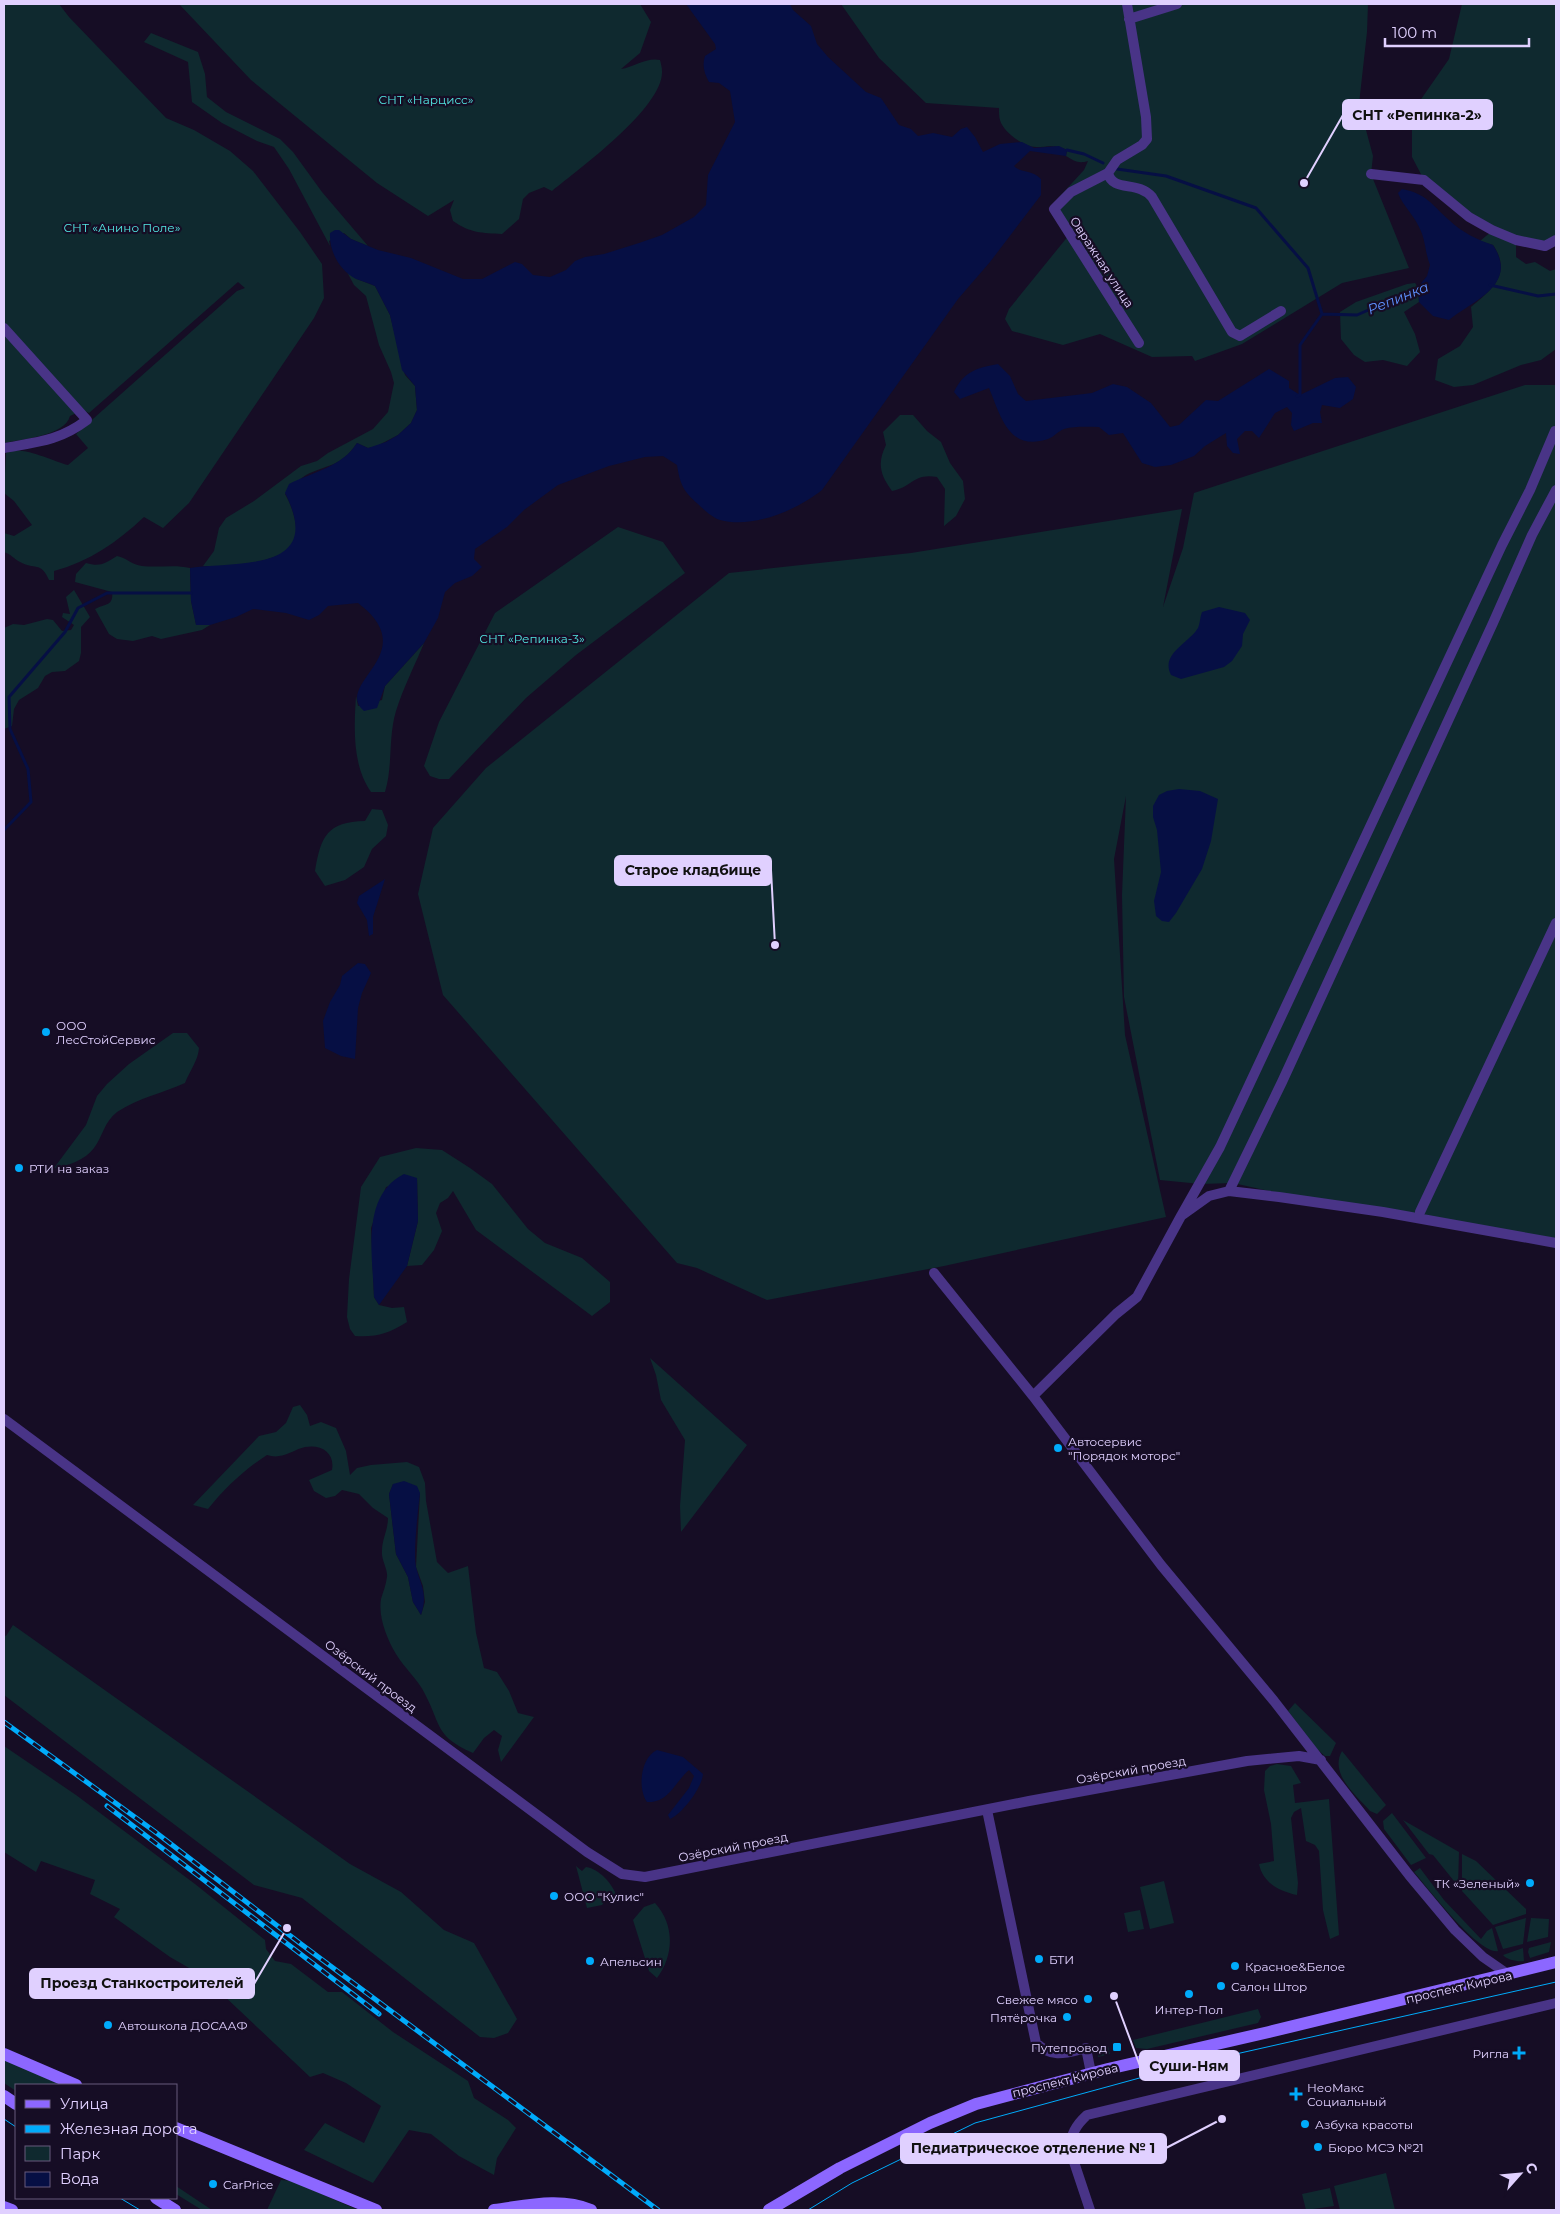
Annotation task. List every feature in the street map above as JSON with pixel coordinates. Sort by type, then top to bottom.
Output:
[{"type":"main road","name":"проспект Кирова","points":[[769,2210],[840,2168],[930,2123],[976,2104],[1091,2073],[1509,1975],[1556,1962]]},
{"type":"main road","points":[[4,2054],[74,2084]]},
{"type":"main road","points":[[4,2096],[15,2103]]},
{"type":"main road","points":[[178,2129],[376,2210]]},
{"type":"main road","points":[[158,2199],[175,2210]]},
{"type":"main road","points":[[536,2210],[548,2203]]},
{"type":"main road","points":[[494,2210],[548,2203],[561,2203],[591,2210]]},
{"type":"main road","points":[[4,2207],[12,2210]]},
{"type":"street","name":"Овражная улица","points":[[1127,4],[1147,124],[1147,139],[1142,145],[1117,160],[1108,172],[1070,192],[1055,206],[1054,210],[1139,343]]},
{"type":"street","points":[[1129,19],[1177,4]]},
{"type":"street","points":[[1108,172],[1113,182],[1118,185],[1142,188],[1152,197],[1236,336],[1240,336],[1281,312]]},
{"type":"street","points":[[1371,174],[1424,180],[1469,217],[1492,230],[1516,240],[1545,246],[1556,240]]},
{"type":"street","points":[[4,328],[87,420],[70,432],[50,440],[4,448]]},
{"type":"street","points":[[1033,1396],[1116,1314],[1137,1297],[1220,1147],[1530,490],[1555,431]]},
{"type":"street","points":[[1229,1191],[1282,1082],[1532,535],[1556,490]]},
{"type":"street","points":[[1420,1212],[1556,923]]},
{"type":"street","points":[[1181,1216],[1209,1196],[1229,1191],[1383,1212],[1556,1243]]},
{"type":"street","points":[[934,1273],[1033,1396],[1161,1564],[1321,1760],[1409,1875],[1456,1930],[1483,1957],[1509,1975]]},
{"type":"street","name":"Озёрский проезд","points":[[4,1419],[587,1852],[622,1874],[645,1877],[1247,1761],[1300,1756],[1321,1760]]},
{"type":"street","points":[[987,1810],[1036,2043],[1044,2051],[1052,2054],[1061,2054],[1086,2048],[1091,2073]]},
{"type":"street","points":[[1090,2210],[1070,2150],[1070,2140],[1077,2124],[1086,2114],[1556,2003]]},
{"type":"green space","name":"СНТ «Анино Поле»","points":[[4,4],[59,4],[69,17],[166,118],[194,130],[230,151],[253,171],[322,264],[324,298],[314,318],[189,503],[163,528],[144,517],[102,550],[79,562],[54,571],[54,580],[49,580],[40,568],[18,561],[4,552],[4,533],[14,536],[32,525],[14,501],[4,493],[6,453],[12,451],[28,452],[68,465],[88,448],[76,434],[237,291],[245,288],[238,282],[89,413],[83,410],[70,416],[60,428],[42,436],[4,443]]},
{"type":"green space","name":"СНТ «Нарцисс»","points":[[179,4],[640,4],[651,22],[640,53],[621,69],[655,59],[660,60],[662,71],[659,86],[649,102],[618,136],[552,191],[544,187],[529,193],[523,199],[519,219],[502,234],[482,233],[465,228],[453,221],[450,210],[454,200],[428,216],[377,183],[251,80]]},
{"type":"green space","points":[[841,4],[1368,4],[1367,32],[1359,104],[1373,156],[1371,174],[1409,268],[1342,283],[1242,344],[1195,361],[1192,356],[1152,357],[1100,334],[1063,345],[1012,331],[1005,319],[1009,309],[1069,235],[1050,207],[1084,170],[1088,161],[1074,161],[1066,156],[1067,150],[1059,147],[1036,147],[1020,142],[1002,125],[999,117],[999,108],[926,103],[879,58]]},
{"type":"green space","points":[[1462,4],[1556,4],[1556,240],[1545,246],[1516,240],[1516,257],[1526,264],[1535,262],[1550,271],[1556,269],[1556,349],[1541,360],[1521,365],[1473,385],[1454,387],[1435,380],[1438,359],[1460,346],[1473,327],[1471,307],[1493,287],[1500,272],[1501,264],[1493,245],[1480,241],[1492,231],[1424,180],[1412,157],[1412,129],[1417,105],[1449,59]]},
{"type":"green space","points":[[151,33],[198,52],[205,74],[207,97],[226,112],[280,139],[293,152],[322,192],[368,246],[351,239],[344,233],[329,241],[330,246],[289,169],[274,147],[257,141],[222,123],[192,102],[188,62],[144,42]]},
{"type":"green space","points":[[347,272],[357,279],[375,286],[390,315],[405,375],[415,386],[417,410],[411,423],[398,435],[375,447],[368,448],[357,443],[340,461],[306,475],[285,494],[293,511],[296,524],[296,536],[288,549],[279,555],[253,563],[203,566],[214,551],[219,528],[226,518],[254,501],[301,466],[317,461],[373,429],[388,412],[394,383],[391,372],[379,345],[366,296],[354,285]]},
{"type":"green space","points":[[1415,283],[1418,287],[1419,302],[1404,312],[1415,334],[1420,352],[1407,366],[1383,360],[1365,362],[1354,355],[1341,339],[1340,312],[1356,302],[1407,284]]},
{"type":"green space","points":[[1525,385],[1556,385],[1556,1239],[1269,1191],[1233,1183],[1201,1184],[1160,1180],[1124,997],[1122,895],[1126,796],[1114,859],[1125,1035],[1166,1217],[944,1266],[767,1300],[697,1268],[677,1263],[443,995],[418,894],[433,828],[486,768],[729,573],[911,553],[1182,509],[1163,607],[1183,548],[1194,493]]},
{"type":"green space","points":[[900,415],[913,415],[927,431],[941,442],[950,463],[963,481],[965,499],[956,516],[944,526],[945,489],[937,477],[923,477],[905,487],[892,491],[882,474],[881,458],[886,445],[883,432]]},
{"type":"green space","name":"СНТ «Репинка-3»","points":[[618,527],[663,542],[685,573],[576,655],[526,698],[449,779],[439,779],[430,776],[424,766],[439,722],[495,613]]},
{"type":"green space","points":[[117,556],[142,566],[190,568],[191,601],[196,624],[210,625],[202,630],[161,639],[152,636],[133,641],[117,639],[109,634],[95,609],[112,600],[112,592],[75,582],[76,574],[86,563],[102,564]]},
{"type":"green space","points":[[74,590],[90,617],[81,627],[81,653],[79,661],[65,671],[52,672],[45,676],[38,688],[19,700],[14,709],[12,726],[4,729],[4,628],[13,624],[24,625],[47,619],[53,620],[62,631],[71,630],[74,625],[62,617],[63,613],[70,614],[66,597]]},
{"type":"green space","points":[[424,643],[396,711],[385,792],[371,792],[360,770],[357,758],[355,733],[356,696],[358,706],[382,700],[385,686]]},
{"type":"green space","points":[[372,809],[382,810],[388,825],[386,836],[372,849],[364,867],[345,880],[325,886],[315,871],[323,840],[328,833],[342,824],[365,821]]},
{"type":"green space","points":[[173,1033],[187,1033],[199,1048],[185,1083],[142,1099],[117,1112],[109,1120],[94,1148],[86,1156],[76,1162],[54,1168],[86,1125],[97,1096],[107,1084],[129,1064]]},
{"type":"green space","points":[[416,1148],[442,1150],[492,1184],[528,1229],[545,1243],[582,1258],[610,1282],[610,1302],[592,1316],[476,1230],[453,1191],[448,1198],[440,1203],[436,1213],[442,1231],[434,1250],[422,1265],[407,1266],[418,1221],[417,1178],[386,1187],[371,1228],[374,1297],[379,1305],[392,1308],[404,1307],[407,1322],[382,1334],[355,1336],[350,1329],[347,1317],[349,1279],[361,1187],[380,1157]]},
{"type":"green space","points":[[650,1358],[747,1445],[681,1532],[680,1506],[685,1440],[661,1400]]},
{"type":"green space","points":[[300,1405],[307,1415],[310,1426],[321,1422],[336,1428],[346,1451],[350,1475],[357,1468],[371,1465],[407,1462],[419,1467],[425,1483],[426,1501],[437,1562],[448,1573],[468,1566],[476,1633],[484,1668],[497,1672],[509,1691],[518,1713],[534,1717],[501,1762],[498,1750],[502,1736],[494,1730],[484,1738],[473,1753],[446,1736],[441,1730],[422,1689],[399,1659],[384,1628],[380,1606],[387,1577],[382,1551],[388,1518],[373,1508],[359,1494],[342,1490],[335,1496],[326,1498],[314,1491],[309,1480],[332,1470],[331,1459],[326,1451],[322,1448],[311,1446],[282,1455],[267,1455],[235,1480],[208,1509],[193,1505],[259,1436],[276,1432],[286,1423],[293,1407]],"holes":[[[393,1484],[420,1493],[416,1567],[423,1586],[425,1602],[421,1615],[413,1602],[408,1577],[396,1554],[389,1494]]]},
{"type":"green space","points":[[13,1625],[350,1864],[401,1892],[444,1930],[474,1943],[517,2019],[508,2033],[494,2038],[480,2037],[302,1898],[254,1885],[4,1695],[4,1635],[6,1636]]},
{"type":"green space","points":[[1295,1703],[1336,1743],[1330,1756],[1325,1756],[1317,1749],[1288,1711]]},
{"type":"green space","points":[[4,1746],[76,1795],[195,1884],[265,1940],[266,1949],[275,1961],[291,1964],[328,1992],[342,1992],[393,2032],[468,2081],[474,2098],[508,2120],[516,2128],[497,2158],[494,2175],[459,2156],[431,2134],[409,2130],[373,2183],[304,2150],[325,2123],[364,2143],[381,2106],[346,2083],[323,2073],[310,2077],[203,1976],[170,1957],[114,1917],[120,1909],[90,1894],[95,1880],[41,1861],[36,1872],[4,1852]]},
{"type":"green space","points":[[1342,1751],[1386,1805],[1377,1814],[1370,1811],[1341,1776],[1339,1760]]},
{"type":"green space","points":[[1277,1764],[1291,1766],[1301,1783],[1293,1785],[1295,1803],[1329,1799],[1339,1935],[1330,1939],[1323,1910],[1319,1851],[1315,1845],[1306,1841],[1301,1808],[1294,1812],[1291,1818],[1298,1883],[1297,1895],[1273,1885],[1261,1871],[1259,1864],[1274,1861],[1271,1824],[1264,1790],[1265,1771],[1270,1766]]},
{"type":"green space","points":[[1392,1813],[1426,1858],[1411,1865],[1384,1829],[1383,1821]]},
{"type":"green space","points":[[1403,1820],[1459,1852],[1458,1886],[1433,1855],[1429,1854]]},
{"type":"green space","points":[[1462,1854],[1476,1861],[1526,1909],[1526,1914],[1493,1925],[1462,1891]]},
{"type":"green space","points":[[576,1866],[582,1871],[586,1867],[601,1874],[609,1882],[617,1896],[611,1894],[602,1905],[587,1908]]},
{"type":"green space","points":[[1420,1868],[1444,1900],[1481,1939],[1492,1928],[1498,1951],[1489,1949],[1466,1932],[1414,1872]]},
{"type":"green space","points":[[1164,1881],[1174,1923],[1150,1929],[1140,1887]]},
{"type":"green space","points":[[655,1903],[666,1921],[670,1940],[667,1960],[657,1978],[649,1971],[633,1920],[644,1907]]},
{"type":"green space","points":[[1140,1910],[1144,1929],[1128,1932],[1124,1913]]},
{"type":"green space","points":[[1526,1918],[1523,1944],[1503,1949],[1495,1927]]},
{"type":"green space","points":[[1531,1918],[1549,1919],[1548,1937],[1527,1942]]},
{"type":"green space","points":[[1551,1942],[1549,1952],[1530,1958],[1529,1948]]},
{"type":"green space","points":[[1523,1948],[1524,1961],[1513,1960],[1503,1955]]},
{"type":"green space","points":[[1258,2009],[1261,2017],[1258,2023],[1147,2049],[1136,2048],[1133,2040]]},
{"type":"green space","points":[[1108,2046],[1110,2054],[1098,2057],[1098,2048]]},
{"type":"green space","points":[[4,2060],[61,2084],[15,2084],[15,2090],[4,2083]]},
{"type":"green space","points":[[1386,2173],[1395,2210],[1340,2210],[1334,2186]]},
{"type":"green space","points":[[281,2180],[292,2181],[358,2210],[267,2210]]},
{"type":"green space","points":[[178,2187],[212,2210],[202,2210],[178,2195]]},
{"type":"green space","points":[[1330,2188],[1334,2206],[1306,2210],[1302,2194]]},
{"type":"water","points":[[686,4],[790,4],[793,10],[811,26],[817,44],[828,57],[866,92],[881,98],[899,125],[911,129],[918,136],[933,133],[952,137],[961,129],[967,127],[983,152],[1000,144],[1022,142],[1034,148],[1059,146],[1067,150],[1066,156],[1030,151],[1014,166],[1041,179],[1041,195],[990,262],[958,299],[822,490],[800,504],[787,511],[760,520],[733,522],[714,518],[686,491],[679,477],[677,465],[663,456],[645,457],[609,466],[558,485],[524,510],[507,527],[475,549],[474,559],[482,567],[472,576],[455,583],[445,592],[438,618],[424,643],[385,686],[377,708],[364,711],[357,700],[359,689],[381,652],[383,637],[376,621],[358,603],[328,606],[319,615],[309,620],[286,613],[253,609],[236,617],[210,625],[196,625],[191,601],[190,568],[252,562],[270,558],[285,550],[294,537],[295,519],[285,493],[289,484],[335,463],[351,451],[357,443],[368,448],[386,442],[398,435],[411,423],[417,410],[415,386],[402,370],[390,315],[375,286],[356,279],[340,265],[331,247],[330,233],[339,230],[351,239],[378,250],[411,258],[463,279],[482,279],[515,262],[522,264],[533,275],[550,277],[566,270],[575,261],[585,257],[604,254],[662,235],[694,217],[706,205],[708,175],[735,122],[730,91],[719,83],[709,82],[705,72],[705,56],[716,49],[715,44]]},
{"type":"water","points":[[1402,189],[1423,197],[1464,232],[1493,245],[1500,259],[1501,271],[1497,281],[1490,290],[1449,320],[1433,316],[1419,302],[1418,287],[1427,276],[1430,265],[1417,222],[1398,193]]},
{"type":"water","points":[[998,364],[1010,376],[1018,394],[1026,401],[1092,393],[1113,384],[1127,387],[1151,403],[1170,427],[1179,425],[1206,400],[1218,401],[1269,369],[1289,381],[1289,388],[1300,395],[1335,378],[1348,377],[1356,387],[1353,399],[1340,408],[1322,405],[1320,412],[1322,423],[1313,423],[1294,431],[1291,425],[1292,413],[1287,407],[1275,413],[1259,438],[1252,431],[1245,431],[1237,439],[1240,454],[1233,453],[1227,446],[1226,433],[1205,446],[1194,456],[1171,465],[1155,467],[1142,463],[1123,433],[1109,435],[1099,427],[1068,428],[1048,439],[1035,442],[1024,441],[1008,429],[989,388],[960,399],[954,392],[962,379],[967,375],[984,367]]},
{"type":"water","points":[[1219,607],[1245,613],[1250,620],[1243,634],[1242,646],[1232,661],[1224,667],[1181,679],[1171,675],[1169,661],[1177,649],[1198,628],[1202,612]]},
{"type":"water","points":[[1179,789],[1200,791],[1218,799],[1211,841],[1202,869],[1169,922],[1162,921],[1156,916],[1154,901],[1161,872],[1153,806],[1159,795],[1167,791]]},
{"type":"water","points":[[385,879],[373,917],[373,934],[369,936],[367,920],[357,903],[359,896]]},
{"type":"water","points":[[358,963],[365,964],[371,973],[358,1008],[355,1059],[341,1056],[325,1048],[323,1021],[330,1002],[340,985],[342,976]]},
{"type":"water","points":[[404,1174],[417,1178],[418,1221],[407,1266],[379,1305],[374,1297],[371,1246],[375,1212],[381,1197],[390,1184]]},
{"type":"water","points":[[404,1481],[417,1486],[420,1493],[415,1551],[416,1567],[424,1596],[421,1615],[413,1602],[408,1577],[396,1554],[389,1494],[393,1484]]},
{"type":"water","points":[[657,1750],[683,1757],[703,1774],[702,1780],[691,1800],[680,1812],[670,1819],[668,1815],[689,1788],[694,1776],[689,1770],[666,1796],[647,1802],[642,1789],[642,1773],[647,1759]]},
{"type":"waterway","points":[[1067,150],[1084,154],[1103,163]]},
{"type":"waterway","points":[[1117,169],[1166,176],[1256,208],[1308,268],[1322,314]]},
{"type":"waterway","name":"Репинка","points":[[1490,285],[1538,296],[1556,294]]},
{"type":"waterway","name":"Репинка","points":[[1297,396],[1300,395],[1300,345],[1322,314],[1357,315],[1421,287]]},
{"type":"waterway","points":[[4,830],[31,802],[28,769],[10,729],[9,697],[65,632],[78,608],[107,593],[191,593]]},
{"type":"tram line","points":[[808,2210],[852,2183],[975,2123],[1187,2065],[1556,1982]]},
{"type":"tram line","points":[[4,2119],[15,2126]]},
{"type":"tram line","points":[[122,2199],[140,2210]]},
{"type":"railway","points":[[4,1722],[154,1831],[301,1944],[658,2210]]},
{"type":"railway","points":[[107,1806],[379,2014]]},
{"type":"place","name":"СНТ «Репинка-2»","points":[[1304,183]]},
{"type":"place","name":"Старое кладбище","points":[[775,945]]},
{"type":"place","name":"ООО ЛесСтойСервис","points":[[46,1032]]},
{"type":"place","name":"РТИ на заказ","points":[[19,1168]]},
{"type":"place","name":"Автосервис \"Порядок моторс\"","points":[[1058,1448]]},
{"type":"place","name":"ТК «Зеленый»","points":[[1530,1883]]},
{"type":"place","name":"ООО \"Кулис\"","points":[[554,1896]]},
{"type":"place","name":"Проезд Станкостроителей","points":[[287,1928]]},
{"type":"place","name":"БТИ","points":[[1039,1959]]},
{"type":"place","name":"Апельсин","points":[[590,1961]]},
{"type":"place","name":"Красное&Белое","points":[[1235,1966]]},
{"type":"place","name":"Салон Штор","points":[[1221,1986]]},
{"type":"place","name":"Интер-Пол","points":[[1189,1994]]},
{"type":"place","name":"Суши-Ням","points":[[1114,1996]]},
{"type":"place","name":"Свежее мясо","points":[[1088,1999]]},
{"type":"place","name":"Пятёрочка","points":[[1067,2017]]},
{"type":"place","name":"Автошкола ДОСААФ","points":[[108,2025]]},
{"type":"place","name":"Путепровод","points":[[1117,2047]]},
{"type":"place","name":"Ригла","points":[[1519,2053]]},
{"type":"place","name":"НеоМакс Социальный","points":[[1296,2094]]},
{"type":"place","name":"Педиатрическое отделение № 1","points":[[1222,2119]]},
{"type":"place","name":"Азбука красоты","points":[[1305,2124]]},
{"type":"place","name":"Бюро МСЭ №21","points":[[1318,2147]]},
{"type":"place","name":"CarPrice","points":[[213,2184]]}]
